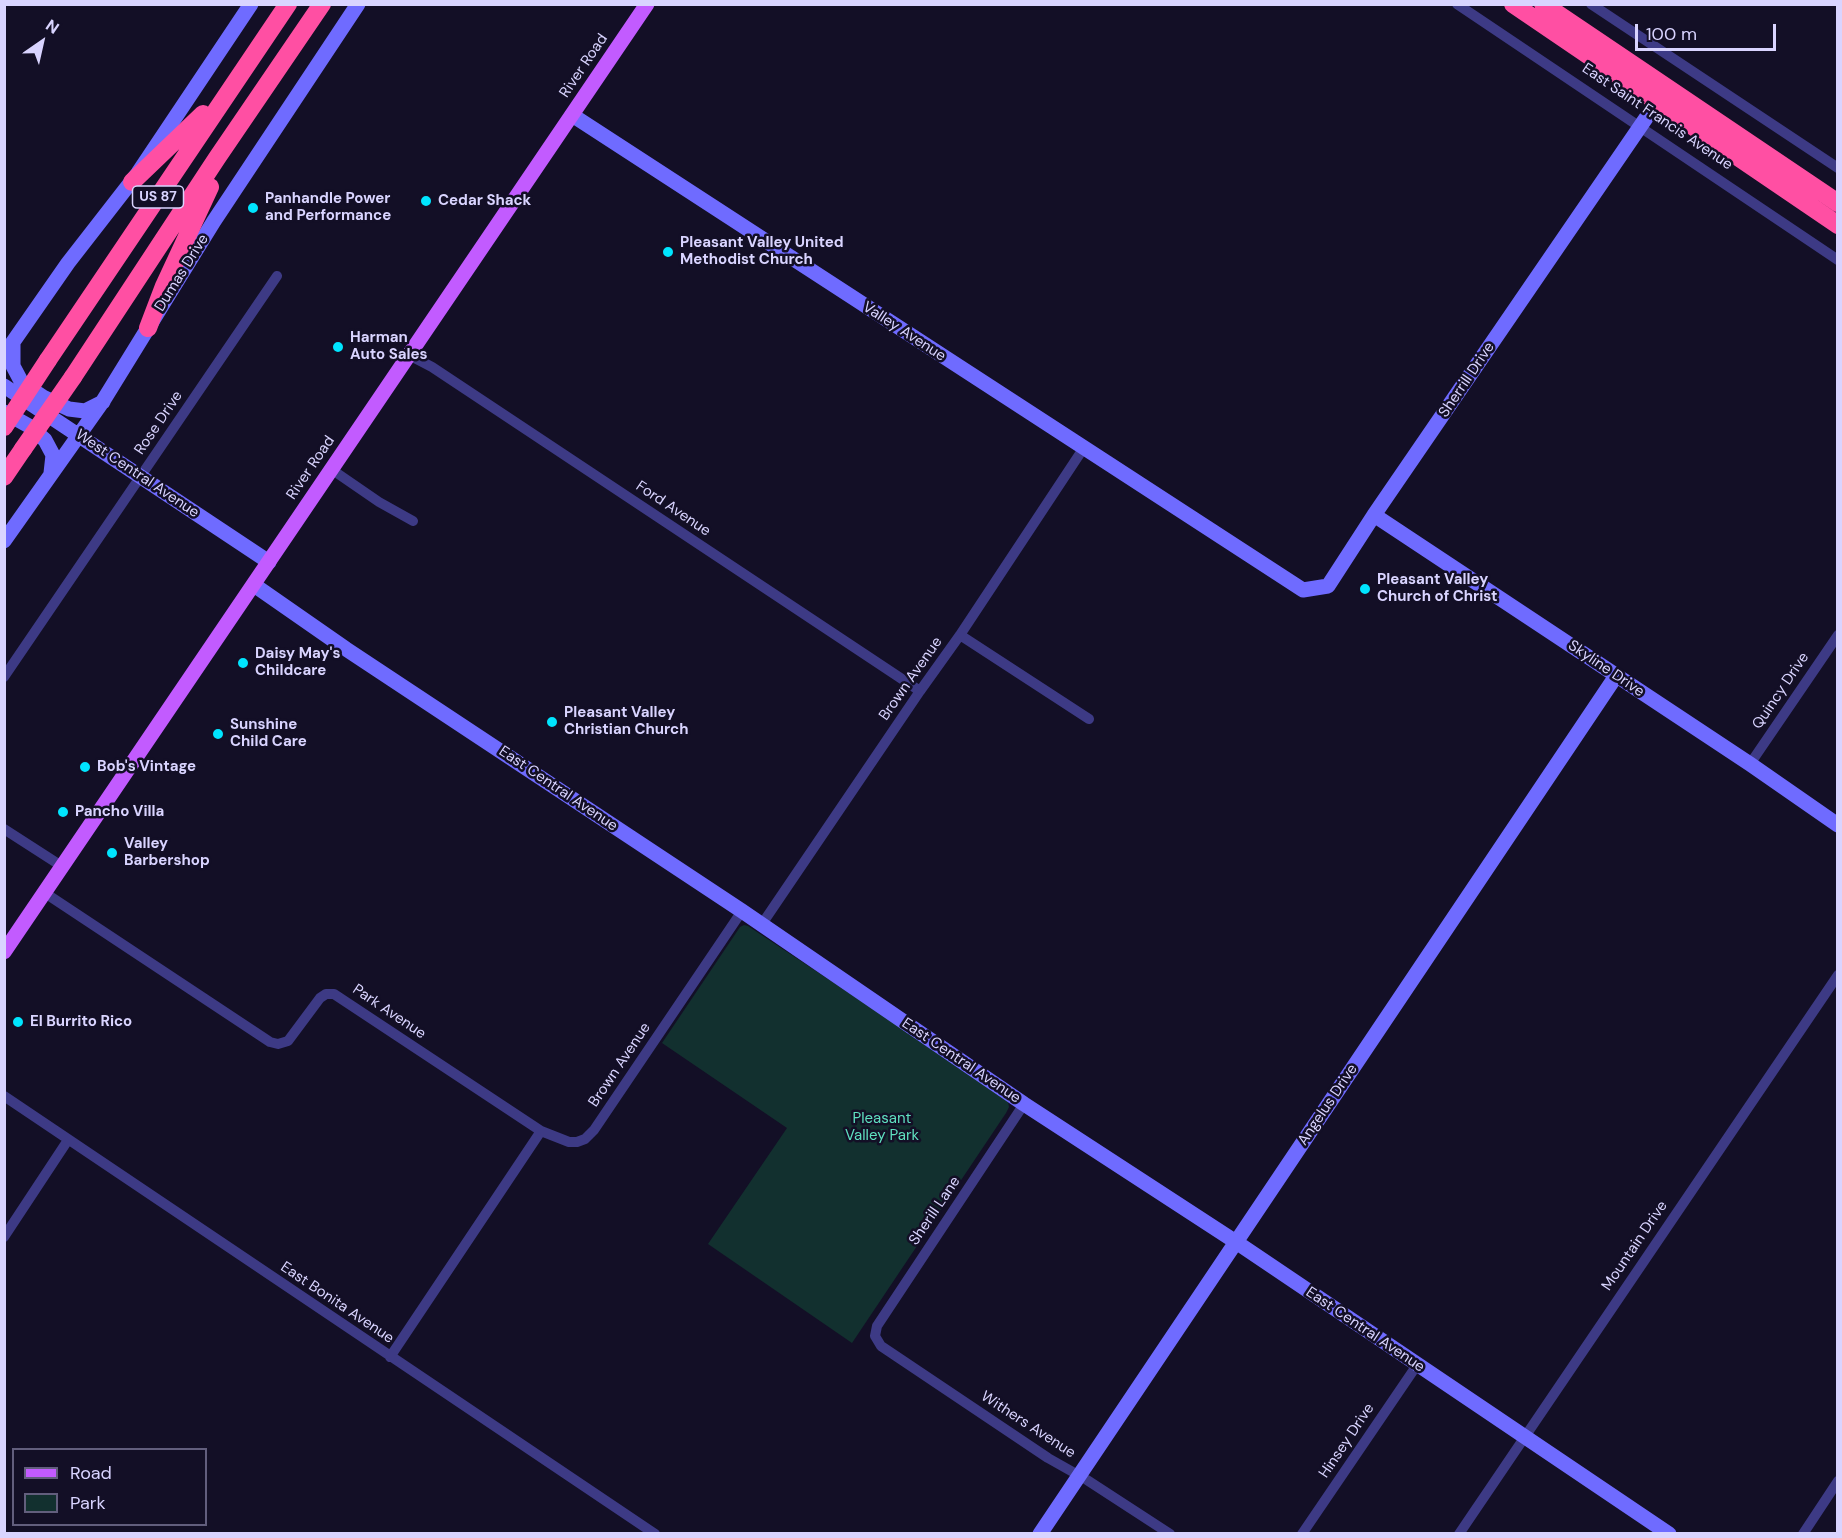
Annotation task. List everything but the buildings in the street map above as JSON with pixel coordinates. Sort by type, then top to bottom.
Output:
[{"type":"highway","name":"US 87","points":[[4,427],[288,4]]},
{"type":"highway","name":"US 87","points":[[4,477],[322,4]]},
{"type":"highway","name":"East Saint Francis Avenue","points":[[1513,4],[1838,203]]},
{"type":"highway","name":"East Saint Francis Avenue","points":[[1543,4],[1838,225]]},
{"type":"highway","points":[[132,182],[197,122],[268,33]]},
{"type":"highway","points":[[148,328],[183,244],[241,124]]},
{"type":"main road","name":"River Road","points":[[4,952],[648,4]]},
{"type":"street","points":[[104,401],[85,411],[69,409],[43,397],[22,382],[13,366],[9,349],[68,262],[132,182],[251,4]]},
{"type":"street","name":"Dumas Drive","points":[[4,541],[104,401],[214,221],[358,4]]},
{"type":"street","name":"East Saint Francis Avenue","points":[[1458,4],[1838,260]]},
{"type":"street","points":[[1591,4],[1838,168]]},
{"type":"street","name":"Sherrill Drive","points":[[1236,547],[1303,590],[1328,586],[1374,515],[1662,95]]},
{"type":"street","name":"Valley Avenue","points":[[572,115],[1236,547]]},
{"type":"street","name":"Rose Drive","points":[[4,677],[277,276]]},
{"type":"street","name":"Ford Avenue","points":[[409,355],[442,374],[920,691]]},
{"type":"street","name":"West Central Avenue","points":[[4,386],[269,562]]},
{"type":"street","points":[[4,412],[29,426],[45,440],[53,455],[51,476]]},
{"type":"street","name":"Brown Avenue","points":[[762,924],[960,635],[1083,449]]},
{"type":"street","points":[[331,469],[379,502],[413,521]]},
{"type":"street","name":"Skyline Drive","points":[[1374,515],[1750,764],[1838,825]]},
{"type":"street","name":"East Central Avenue","points":[[254,585],[346,649],[742,910],[1024,1104],[1236,1242],[1669,1533]]},
{"type":"street","points":[[960,635],[1089,719]]},
{"type":"street","name":"Quincy Drive","points":[[1750,764],[1838,635]]},
{"type":"street","name":"Angelus Drive","points":[[1040,1533],[1616,676]]},
{"type":"street","points":[[4,829],[63,867]]},
{"type":"street","name":"Park Avenue","points":[[45,893],[270,1042],[278,1044],[288,1041],[320,998],[327,994],[334,994],[541,1131],[569,1142],[579,1142]]},
{"type":"street","name":"Brown Avenue","points":[[579,1142],[594,1130],[742,910]]},
{"type":"street","name":"Mountain Drive","points":[[1459,1533],[1838,975]]},
{"type":"street","name":"East Bonita Avenue","points":[[4,1096],[655,1533]]},
{"type":"street","name":"Sherill Lane","points":[[875,1336],[877,1326],[1024,1104]]},
{"type":"street","points":[[390,1357],[541,1131]]},
{"type":"street","points":[[4,1237],[68,1140]]},
{"type":"street","name":"Withers Avenue","points":[[875,1336],[881,1346],[1048,1458],[1170,1533]]},
{"type":"street","name":"Hinsey Drive","points":[[1302,1533],[1417,1365]]},
{"type":"street","points":[[1803,1533],[1838,1481]]},
{"type":"green space","name":"Pleasant Valley Park","points":[[744,925],[1003,1095],[1008,1102],[1009,1107],[1006,1113],[852,1343],[708,1244],[787,1128],[662,1043],[740,927]]},
{"type":"place","name":"Cedar Shack","points":[[426,201]]},
{"type":"place","name":"Panhandle Power and Performance","points":[[253,208]]},
{"type":"place","name":"Pleasant Valley United Methodist Church","points":[[668,252]]},
{"type":"place","name":"Harman Auto Sales","points":[[338,347]]},
{"type":"place","name":"Pleasant Valley Church of Christ","points":[[1365,589]]},
{"type":"place","name":"Daisy May's Childcare","points":[[243,663]]},
{"type":"place","name":"Pleasant Valley Christian Church","points":[[552,722]]},
{"type":"place","name":"Sunshine Child Care","points":[[218,734]]},
{"type":"place","name":"Bob's Vintage","points":[[85,767]]},
{"type":"place","name":"Pancho Villa","points":[[63,812]]},
{"type":"place","name":"Valley Barbershop","points":[[112,853]]},
{"type":"place","name":"El Burrito Rico","points":[[18,1022]]}]
